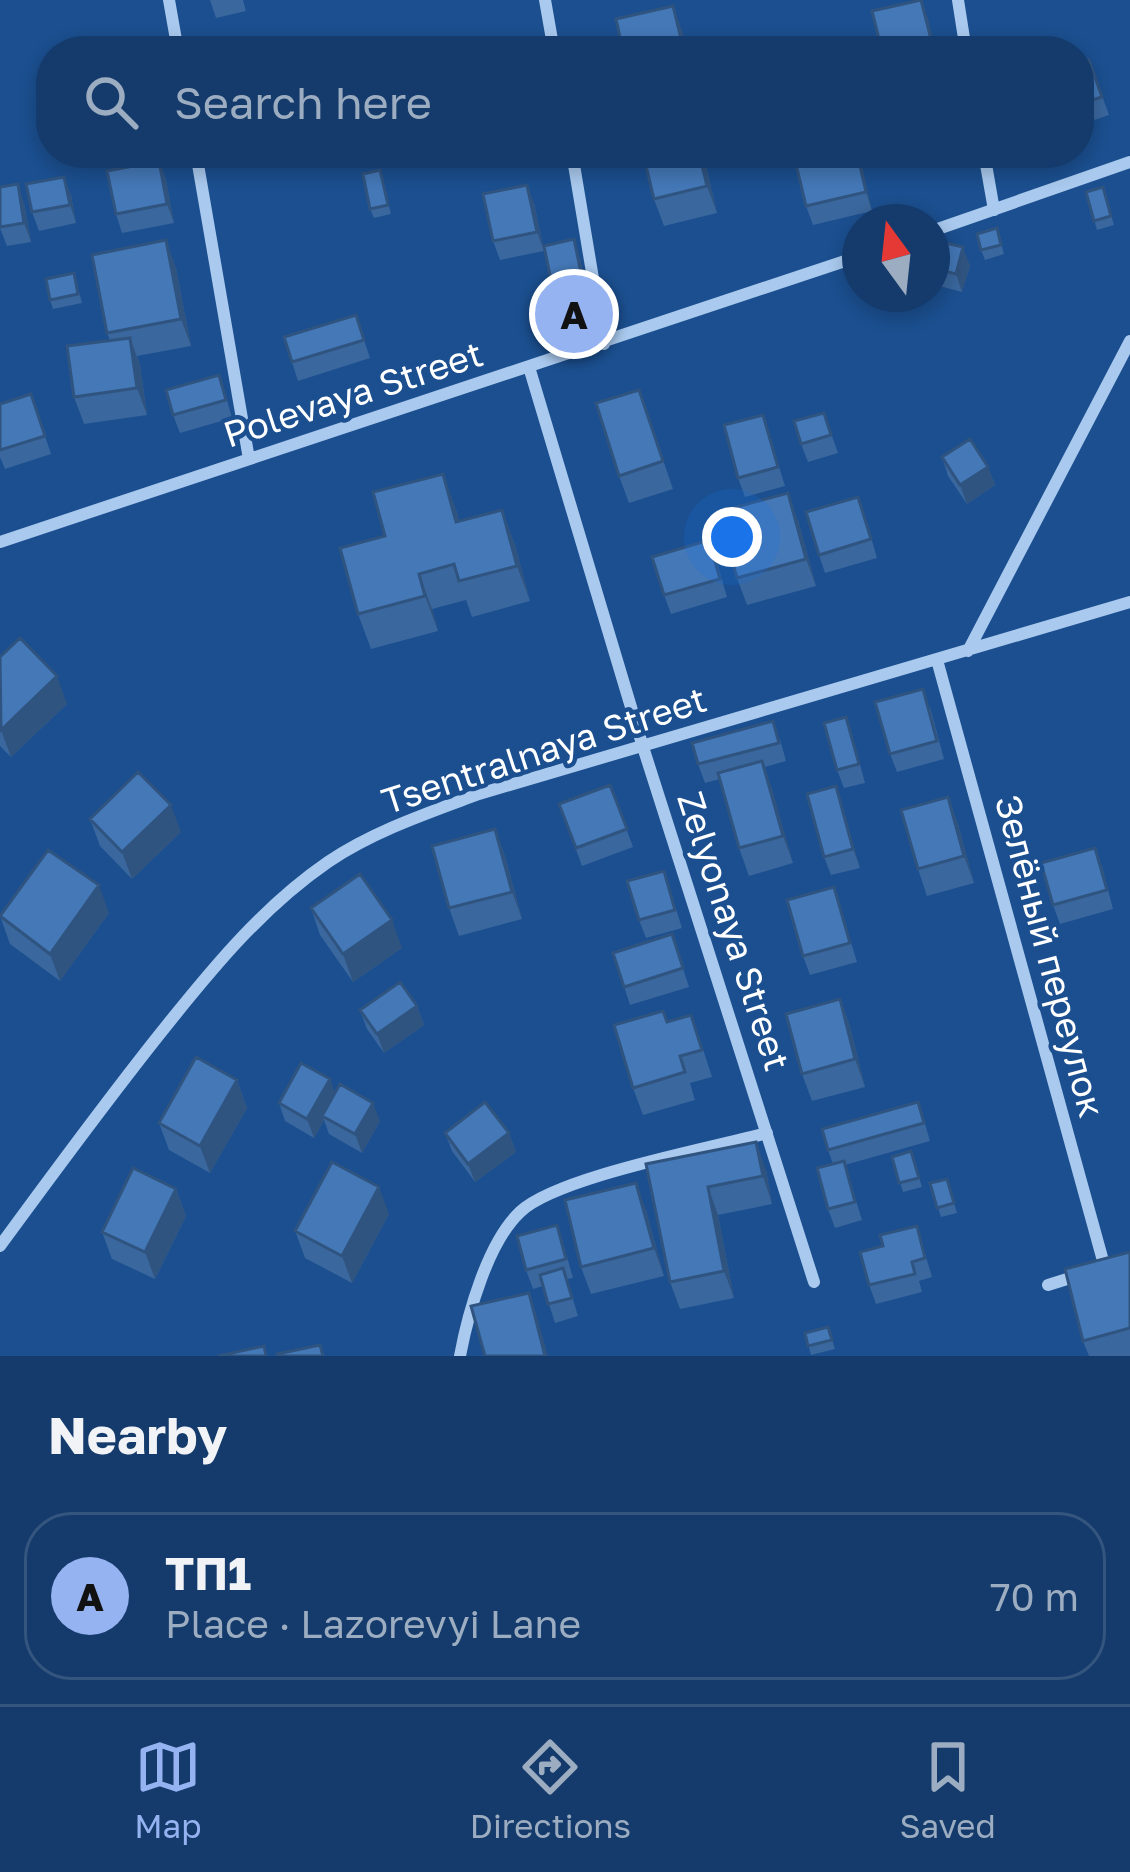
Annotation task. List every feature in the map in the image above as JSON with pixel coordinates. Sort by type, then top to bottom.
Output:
[{"type":"street","points":[[169,0],[175,36]]},
{"type":"street","points":[[545,0],[551,36]]},
{"type":"street","points":[[958,0],[964,36]]},
{"type":"street","points":[[950,225],[1130,162]]},
{"type":"street","points":[[199,168],[249,459]]},
{"type":"street","points":[[575,168],[604,344]]},
{"type":"street","points":[[987,168],[994,210]]},
{"type":"street","name":"Polevaya Street","points":[[0,542],[842,262]]},
{"type":"street","points":[[968,650],[1130,340]]},
{"type":"street","name":"Zelyonaya Street","points":[[529,367],[643,747],[814,1282]]},
{"type":"street","name":"Tsentralnaya Street","points":[[0,1246],[240,937],[330,860],[479,794],[1130,602]]},
{"type":"street","name":"Зелёный переулок","points":[[937,660],[1111,1266],[1048,1285]]},
{"type":"street","points":[[460,1356],[496,1242],[522,1210],[557,1189],[766,1133]]},
{"type":"building","points":[[921,0],[930,36],[878,36],[872,11]]},
{"type":"building","points":[[673,6],[680,36],[620,36],[616,19]]},
{"type":"building","points":[[1094,74],[1102,97],[1094,99]]},
{"type":"building","points":[[160,168],[167,204],[116,214],[107,171]]},
{"type":"building","points":[[647,168],[703,168],[707,186],[654,199]]},
{"type":"building","points":[[797,168],[860,168],[866,192],[806,206]]},
{"type":"building","points":[[380,170],[388,205],[370,209],[363,174]]},
{"type":"building","points":[[64,177],[70,205],[32,212],[26,184]]},
{"type":"building","points":[[18,184],[24,223],[0,227],[0,187]]},
{"type":"building","points":[[527,185],[537,232],[493,241],[483,194]]},
{"type":"building","points":[[1103,187],[1111,216],[1094,221],[1086,192]]},
{"type":"building","points":[[997,228],[1001,245],[981,250],[977,234]]},
{"type":"building","points":[[574,239],[581,273],[551,280],[544,246]]},
{"type":"building","points":[[166,240],[181,319],[107,333],[92,255]]},
{"type":"building","points":[[950,244],[963,247],[956,274],[950,272]]},
{"type":"building","points":[[74,273],[78,294],[50,300],[46,279]]},
{"type":"building","points":[[569,280],[571,291],[559,293],[557,283]]},
{"type":"building","points":[[356,315],[364,340],[292,362],[284,337]]},
{"type":"building","points":[[130,338],[137,388],[74,397],[67,346]]},
{"type":"building","points":[[219,375],[226,400],[173,415],[166,390]]},
{"type":"building","points":[[639,390],[663,461],[619,476],[596,403]]},
{"type":"building","points":[[31,394],[45,436],[0,450],[0,404]]},
{"type":"building","points":[[824,413],[831,435],[801,444],[794,421]]},
{"type":"building","points":[[763,415],[778,467],[738,478],[724,425]]},
{"type":"building","points":[[970,439],[988,467],[960,485],[942,457]]},
{"type":"building","points":[[443,474],[456,522],[502,510],[517,566],[459,581],[454,564],[419,574],[425,596],[358,614],[340,548],[385,536],[373,492]]},
{"type":"building","points":[[788,493],[806,559],[737,578],[718,512]]},
{"type":"building","points":[[858,497],[871,539],[819,555],[806,512]]},
{"type":"building","points":[[709,540],[720,579],[664,595],[652,557]]},
{"type":"building","points":[[20,638],[57,676],[1,730],[0,657]]},
{"type":"building","points":[[923,689],[937,741],[890,754],[875,702]]},
{"type":"building","points":[[846,717],[859,764],[837,770],[824,723]]},
{"type":"building","points":[[773,721],[779,743],[698,764],[692,743]]},
{"type":"building","points":[[762,761],[783,836],[739,848],[718,773]]},
{"type":"building","points":[[138,772],[171,805],[122,852],[90,819]]},
{"type":"building","points":[[610,785],[627,829],[576,848],[559,804]]},
{"type":"building","points":[[836,786],[853,849],[824,857],[807,794]]},
{"type":"building","points":[[948,797],[964,856],[918,869],[901,810]]},
{"type":"building","points":[[495,829],[512,892],[449,908],[432,846]]},
{"type":"building","points":[[1095,848],[1107,890],[1053,905],[1041,863]]},
{"type":"building","points":[[48,850],[99,885],[50,954],[0,916]]},
{"type":"building","points":[[664,871],[675,910],[639,920],[627,881]]},
{"type":"building","points":[[360,874],[392,920],[343,954],[311,908]]},
{"type":"building","points":[[834,887],[850,943],[803,956],[787,900]]},
{"type":"building","points":[[672,934],[683,968],[624,987],[613,953]]},
{"type":"building","points":[[400,982],[417,1006],[377,1034],[360,1010]]},
{"type":"building","points":[[840,999],[855,1059],[802,1074],[786,1014]]},
{"type":"building","points":[[663,1011],[667,1022],[691,1015],[702,1050],[680,1056],[685,1072],[633,1088],[614,1025]]},
{"type":"building","points":[[196,1057],[237,1080],[200,1146],[159,1123]]},
{"type":"building","points":[[301,1063],[330,1079],[307,1119],[279,1103]]},
{"type":"building","points":[[340,1084],[373,1103],[355,1134],[322,1116]]},
{"type":"building","points":[[485,1102],[509,1133],[468,1164],[445,1133]]},
{"type":"building","points":[[918,1102],[924,1123],[828,1150],[822,1129]]},
{"type":"building","points":[[756,1142],[763,1176],[708,1187],[724,1271],[670,1282],[646,1164]]},
{"type":"building","points":[[911,1151],[919,1178],[899,1183],[892,1157]]},
{"type":"building","points":[[844,1161],[855,1202],[828,1209],[817,1168]]},
{"type":"building","points":[[332,1162],[379,1187],[342,1256],[295,1231]]},
{"type":"building","points":[[133,1168],[176,1189],[145,1252],[102,1232]]},
{"type":"building","points":[[947,1179],[954,1203],[937,1208],[930,1183]]},
{"type":"building","points":[[636,1183],[654,1248],[581,1267],[565,1200]]},
{"type":"building","points":[[557,1225],[566,1259],[526,1270],[517,1236]]},
{"type":"building","points":[[917,1226],[925,1258],[912,1262],[915,1274],[869,1285],[860,1252],[883,1246],[880,1235]]},
{"type":"building","points":[[1130,1252],[1130,1328],[1083,1341],[1065,1269]]},
{"type":"building","points":[[563,1268],[572,1298],[548,1304],[540,1275]]},
{"type":"building","points":[[529,1293],[545,1356],[485,1356],[471,1306]]},
{"type":"building","points":[[828,1327],[832,1340],[808,1346],[805,1333]]},
{"type":"building","points":[[320,1345],[323,1356],[277,1356],[277,1354]]},
{"type":"building","points":[[264,1346],[266,1356],[218,1356]]},
{"type":"place","name":"ТП1","points":[[574,314]]}]
